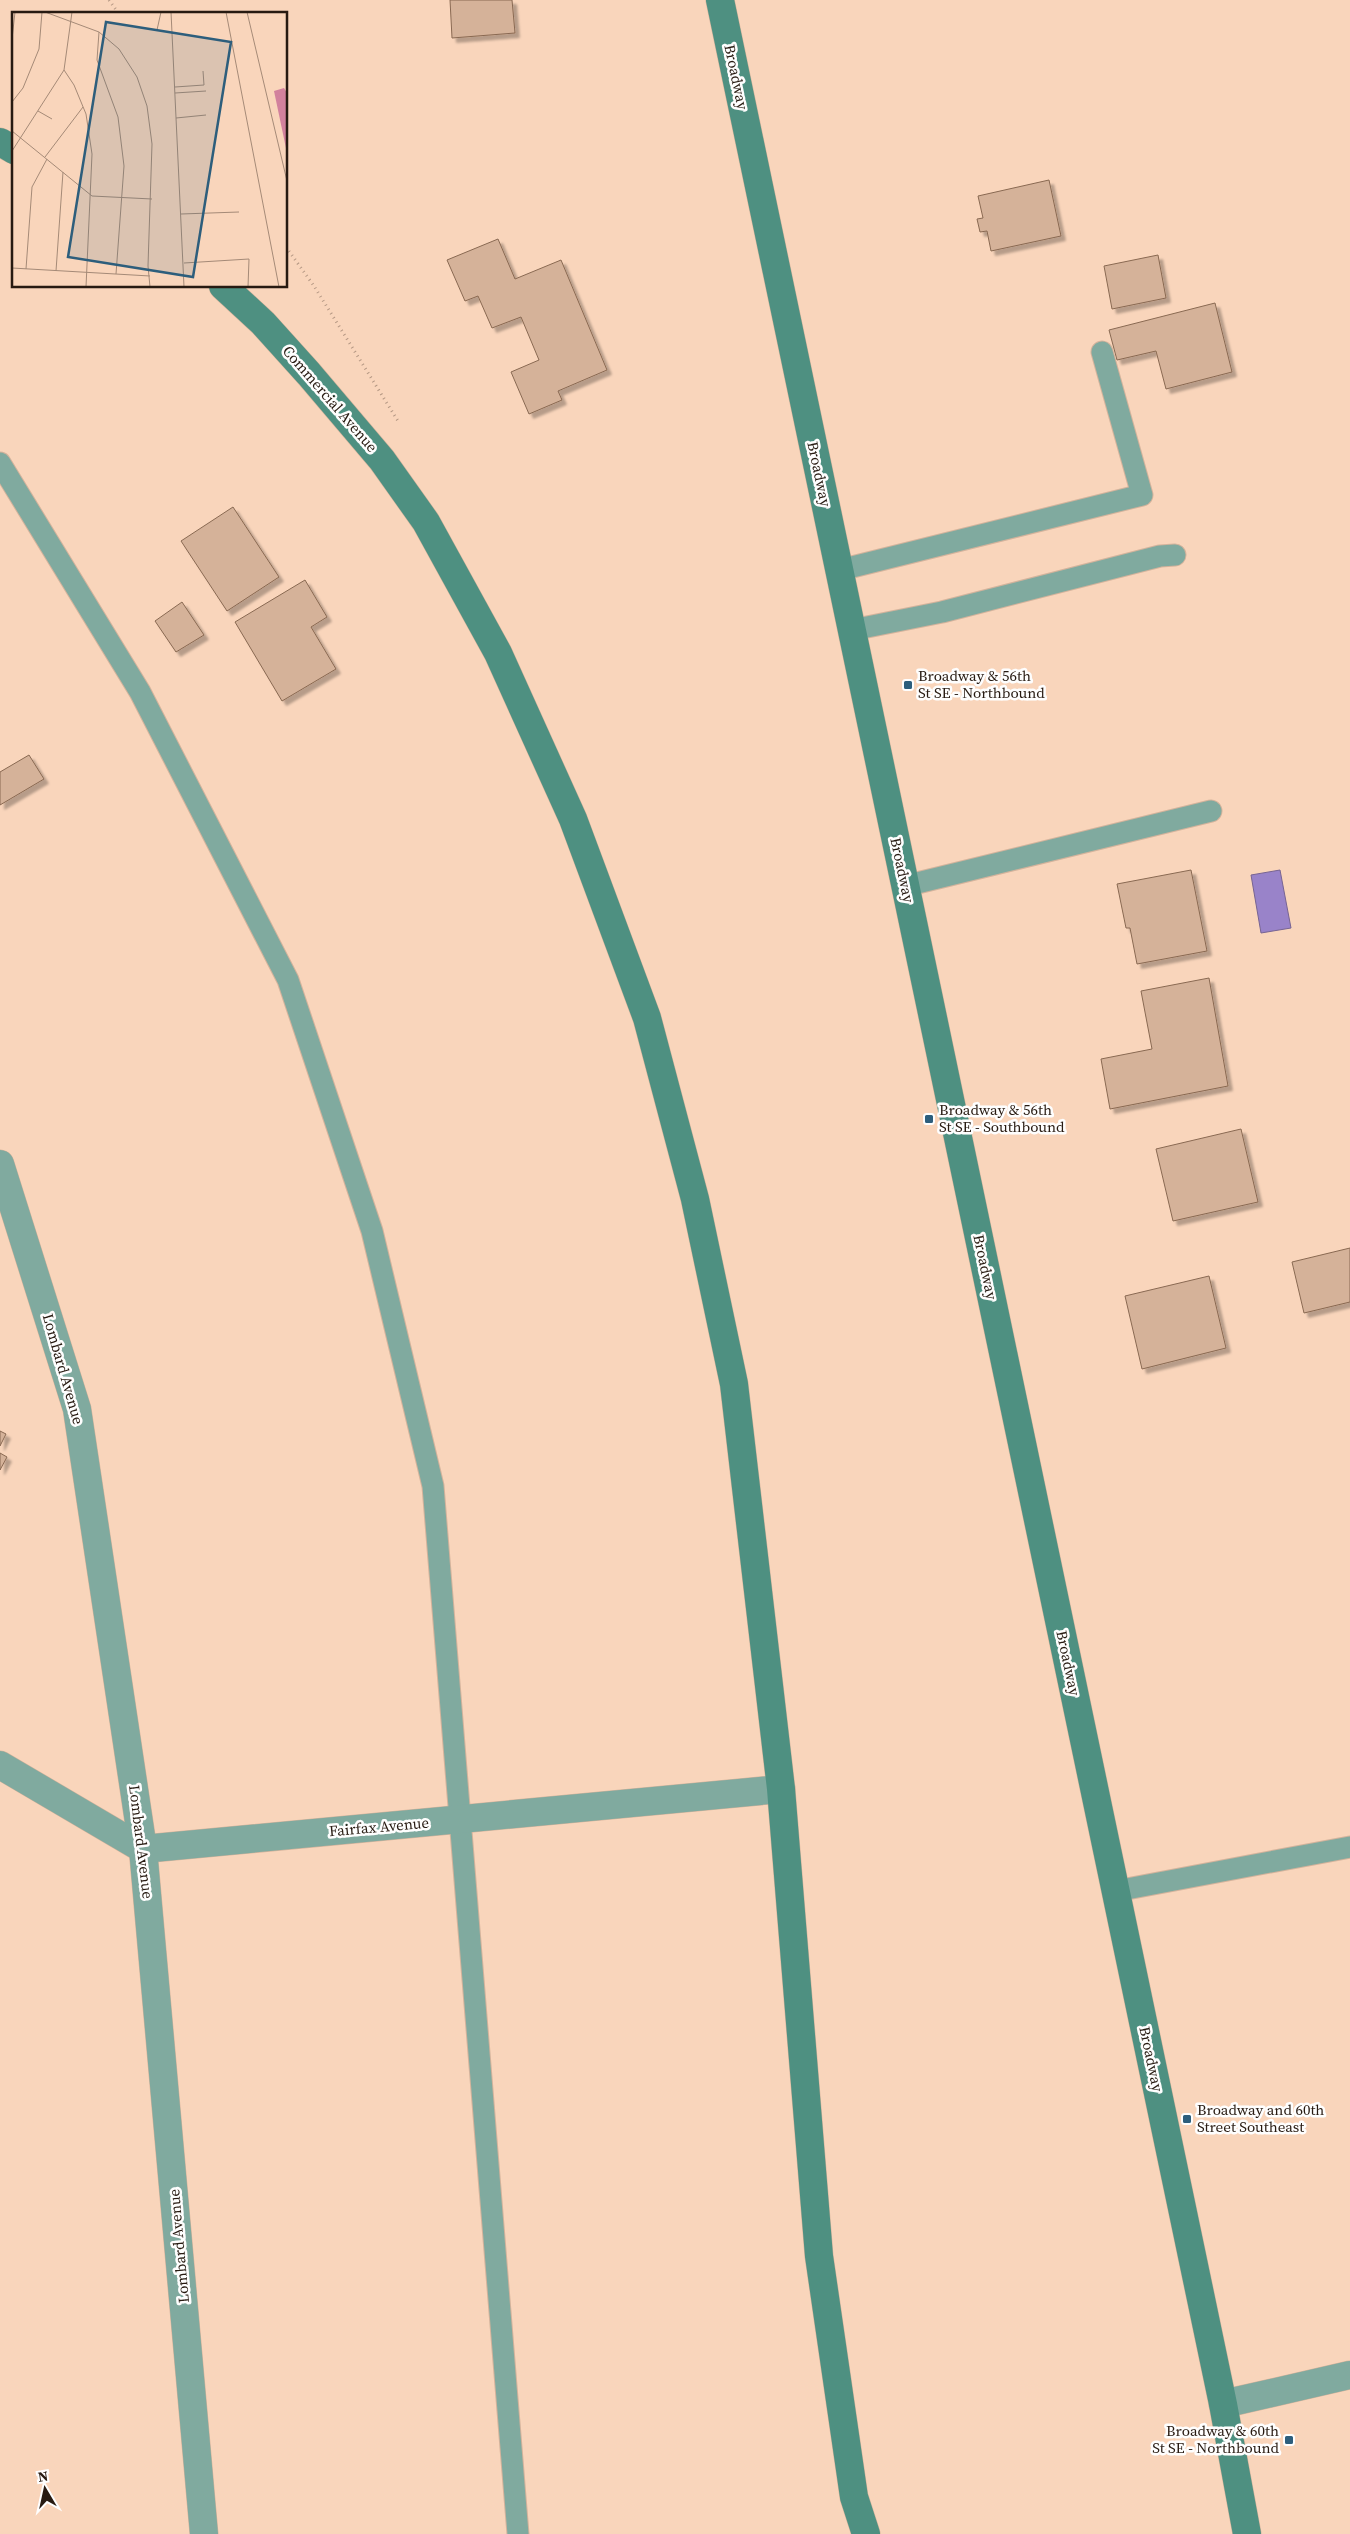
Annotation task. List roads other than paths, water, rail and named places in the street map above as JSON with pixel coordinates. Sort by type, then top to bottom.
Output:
[{"type":"street","name":"Broadway","points":[[720,0],[1224,2404],[1247,2534]]},
{"type":"street","points":[[0,142],[12,149]]},
{"type":"street","name":"Commercial Avenue","points":[[225,288],[263,322],[309,374],[382,460],[426,522],[498,653],[573,819],[647,1018],[695,1199],[734,1384],[781,1789],[819,2256],[854,2497],[866,2534]]},
{"type":"street","name":"Lombard Avenue","points":[[0,1164],[77,1409],[143,1849],[204,2534]]},
{"type":"street","points":[[0,1765],[143,1849]]},
{"type":"street","name":"Fairfax Avenue","points":[[143,1849],[781,1789]]},
{"type":"street","points":[[1224,2404],[1350,2375]]},
{"type":"lane","points":[[840,570],[1142,495],[1102,352]]},
{"type":"lane","points":[[0,463],[140,692],[288,980],[372,1231],[433,1486],[518,2534]]},
{"type":"lane","points":[[852,630],[942,612],[1160,556],[1175,555]]},
{"type":"lane","points":[[905,886],[1211,811]]},
{"type":"lane","points":[[1116,1890],[1350,1847]]},
{"type":"place","name":"Broadway & 56th St SE - Northbound","points":[[908,685]]},
{"type":"place","name":"Broadway & 56th St SE - Southbound","points":[[929,1119]]},
{"type":"place","name":"Broadway and 60th Street Southeast","points":[[1187,2119]]},
{"type":"place","name":"Broadway & 60th St SE - Northbound","points":[[1289,2440]]}]
